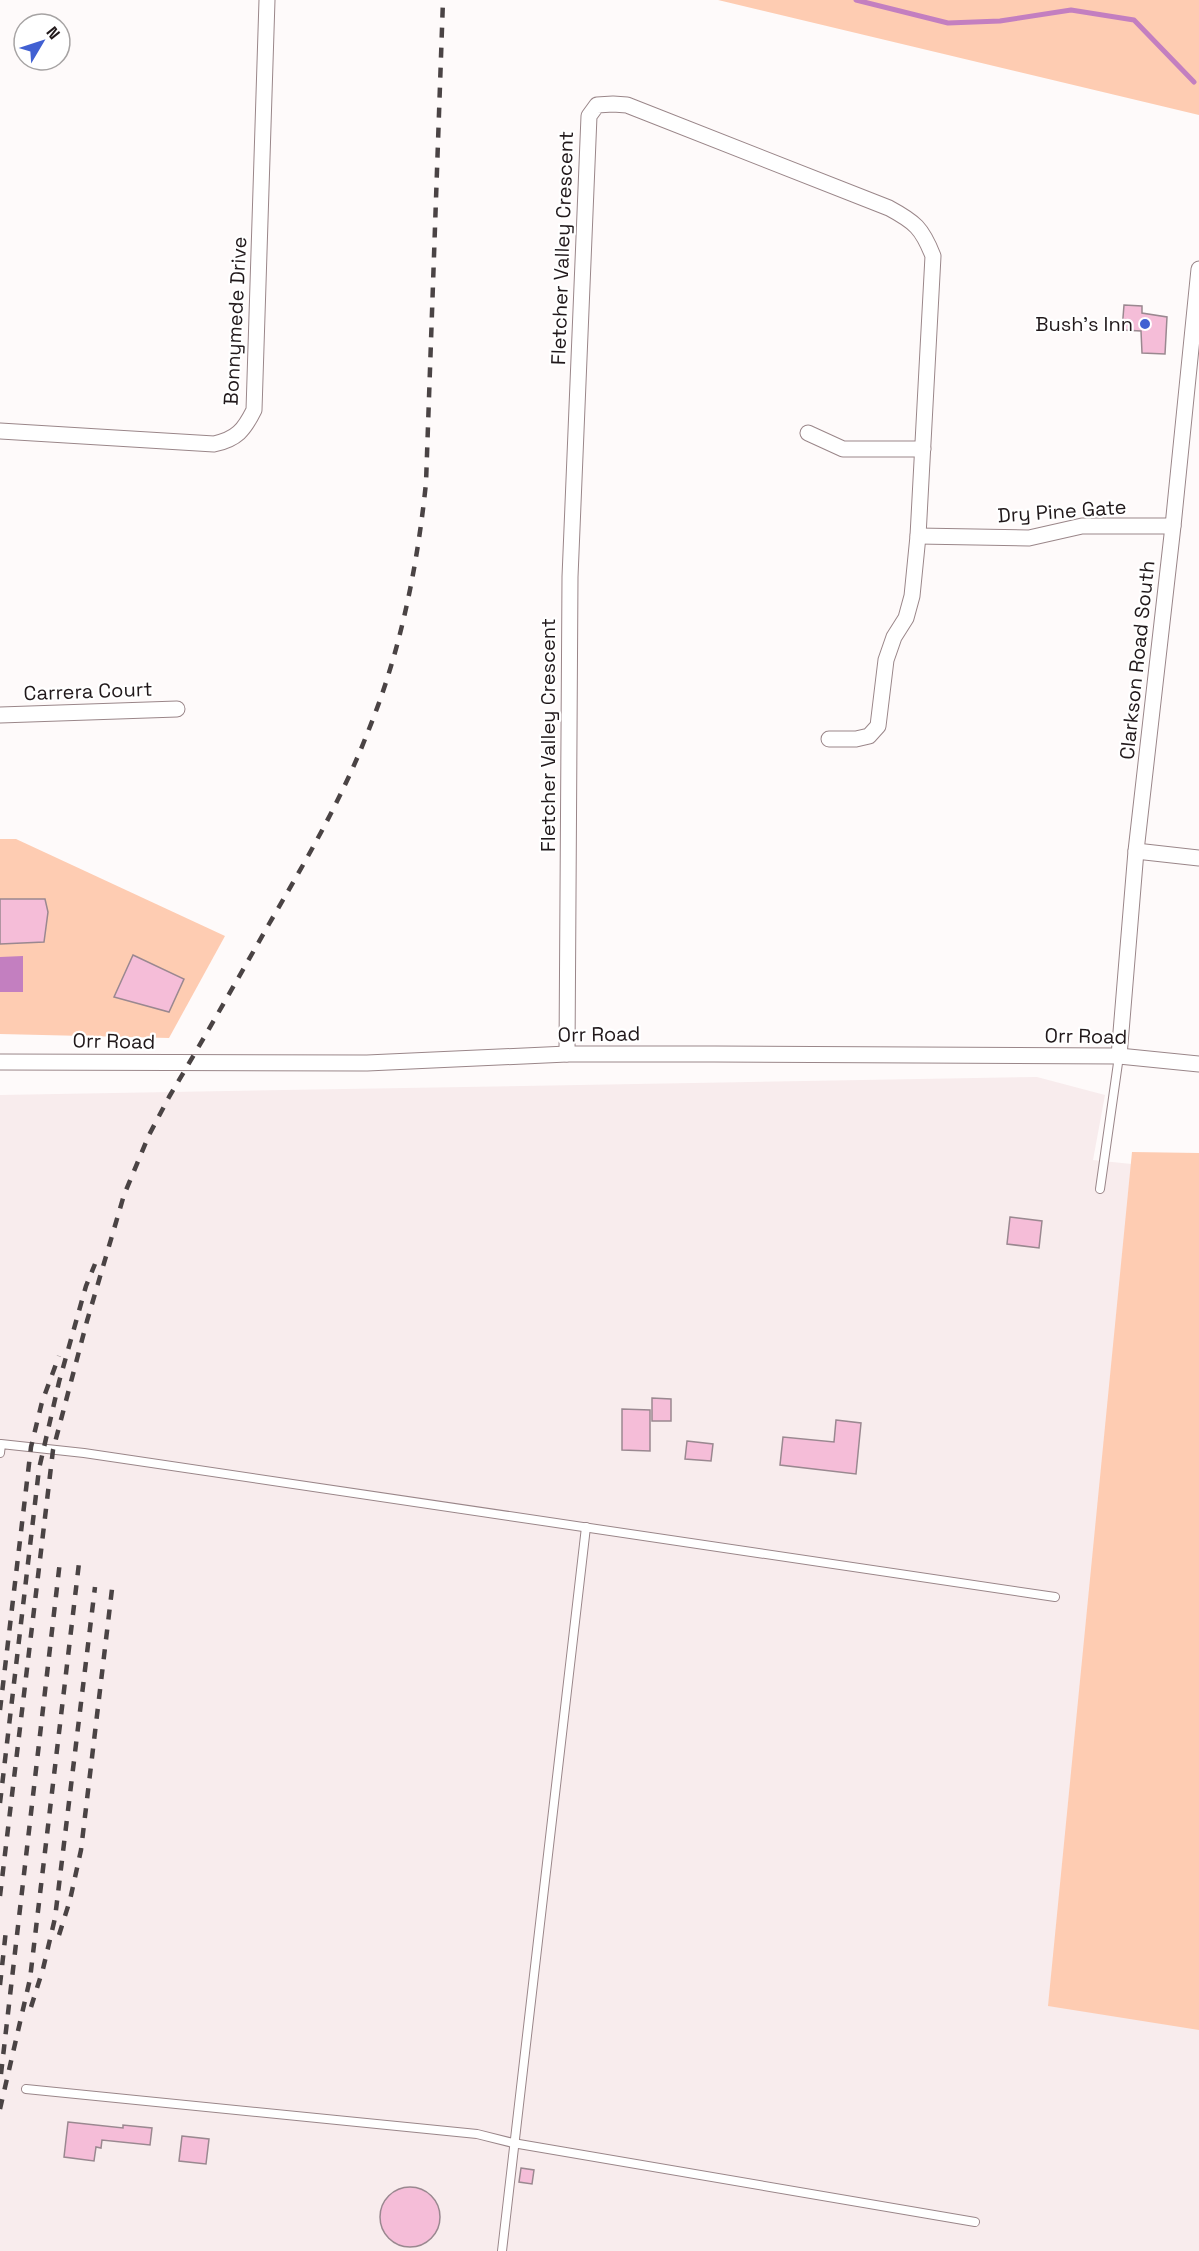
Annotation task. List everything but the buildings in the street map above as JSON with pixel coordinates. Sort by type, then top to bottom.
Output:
[{"type":"street","name":"Bonnymede Drive","points":[[0,431],[214,444],[228,440],[245,428],[254,410],[267,0]]},
{"type":"street","name":"Fletcher Valley Crescent","points":[[567,1054],[570,577],[589,116],[597,105],[627,105],[889,208],[912,220],[926,238],[933,256],[918,536],[912,596],[906,618],[894,637],[886,660],[878,726],[869,736],[856,740],[829,739]]},
{"type":"street","name":"Clarkson Road South","points":[[1119,1056],[1136,851],[1196,323],[1199,269]]},
{"type":"street","points":[[808,433],[843,449],[923,449]]},
{"type":"street","name":"Dry Pine Gate","points":[[918,536],[1029,538],[1082,526],[1173,526]]},
{"type":"street","name":"Carrera Court","points":[[0,715],[177,709]]},
{"type":"street","points":[[1136,851],[1199,858]]},
{"type":"street","name":"Orr Road","points":[[0,1062],[367,1063],[567,1054],[1119,1056],[1199,1064]]},
{"type":"lane","points":[[1100,1189],[1119,1056]]},
{"type":"lane","points":[[0,1453],[1,1444],[84,1453],[1055,1597]]},
{"type":"lane","points":[[502,2251],[586,1527]]},
{"type":"lane","points":[[26,2089],[477,2134],[513,2143],[975,2222]]},
{"type":"shaded area","points":[[718,0],[1199,0],[1199,115]]},
{"type":"shaded area","points":[[0,839],[16,839],[225,936],[169,1038],[0,1034]]},
{"type":"shaded area","points":[[23,956],[23,992],[0,992],[0,957]]},
{"type":"shaded area","points":[[1037,1077],[1105,1095],[1093,1160],[1199,1171],[1199,2251],[0,2251],[0,1095]]},
{"type":"shaded area","points":[[1132,1152],[1199,1153],[1199,2030],[1048,2006]]},
{"type":"waterway","points":[[856,0],[948,23],[1000,21],[1071,10],[1134,20],[1194,82]]},
{"type":"railway","points":[[0,1896],[53,1450],[87,1321],[124,1195],[149,1135],[169,1097],[309,854],[346,783],[379,704],[406,611],[418,547],[426,483],[443,0]]},
{"type":"railway","points":[[0,1803],[39,1469],[59,1382],[86,1286],[95,1264]]},
{"type":"railway","points":[[0,1710],[31,1447],[42,1402],[59,1356]]},
{"type":"railway","points":[[1,2074],[60,1561]]},
{"type":"railway","points":[[0,2109],[30,1979],[79,1563]]},
{"type":"railway","points":[[31,2007],[55,1918],[95,1587]]},
{"type":"railway","points":[[59,1935],[70,1900],[81,1850],[112,1589]]},
{"type":"railway","points":[[0,1985],[6,1930]]},
{"type":"place","name":"Bush's Inn","points":[[1145,324]]}]
